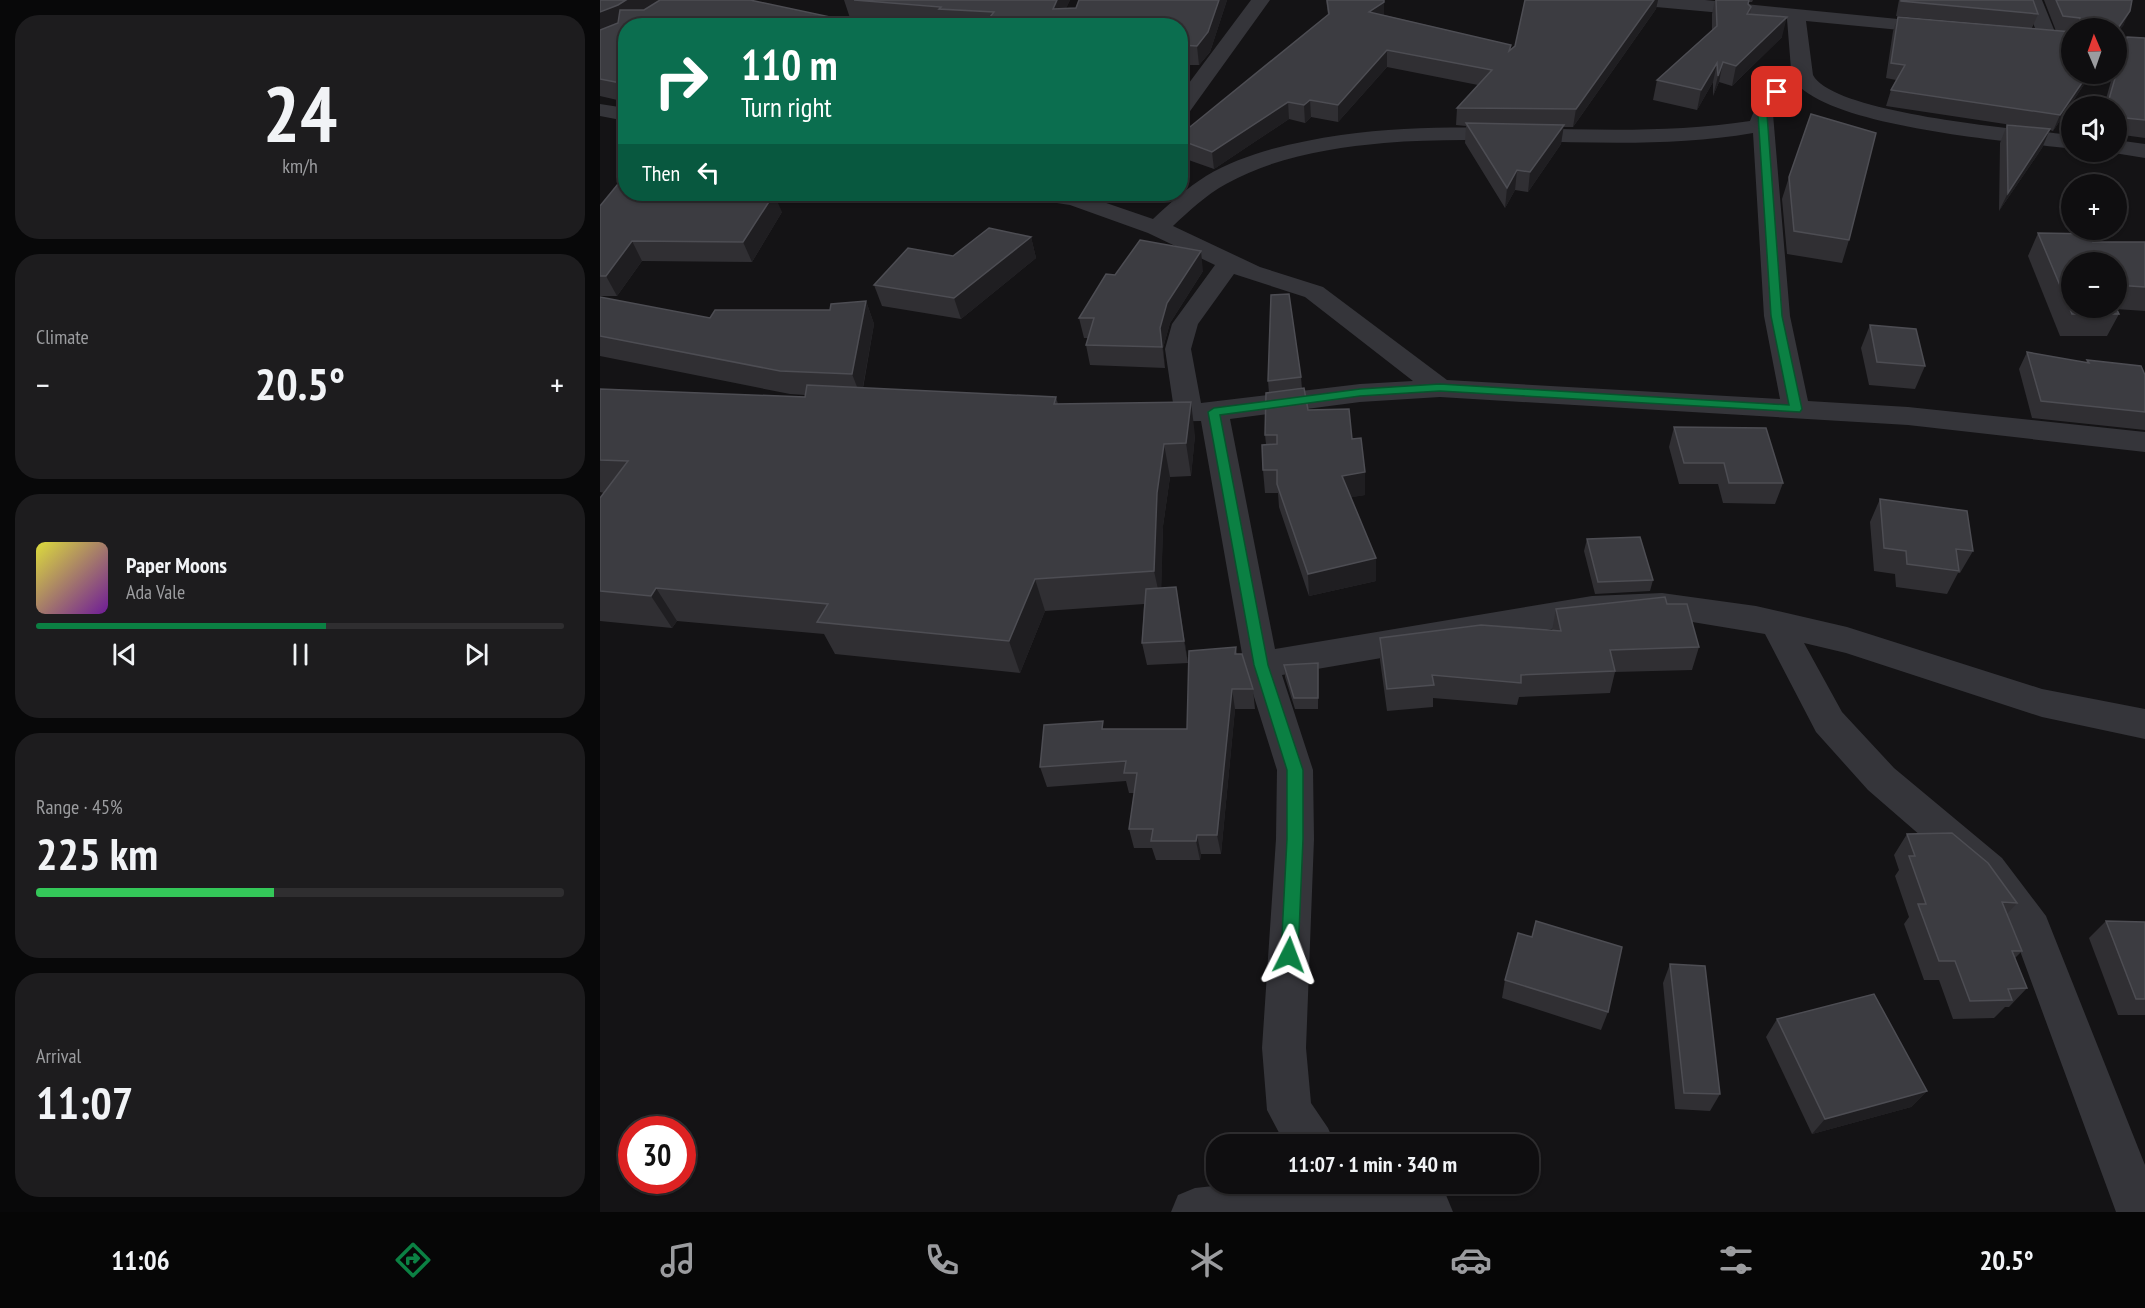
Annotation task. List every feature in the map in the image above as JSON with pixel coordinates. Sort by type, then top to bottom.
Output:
[{"type":"street","points":[[1188,100],[1209,75],[1261,0]]},
{"type":"street","points":[[1645,0],[1965,30]]},
{"type":"street","points":[[2024,35],[2055,38],[2033,0]]},
{"type":"street","points":[[1796,15],[1801,70],[1806,82],[1815,92],[1849,106],[1942,125],[2061,141]]},
{"type":"street","points":[[2127,45],[2145,47]]},
{"type":"street","points":[[1796,409],[1777,316],[1762,114],[1777,92],[1801,70]]},
{"type":"street","points":[[600,110],[618,113]]},
{"type":"street","points":[[1157,228],[1188,201],[1224,175],[1274,154],[1324,143],[1473,132],[1661,136],[1712,133],[1763,125]]},
{"type":"street","points":[[1090,201],[1157,228],[1229,262],[1314,292],[1440,388]]},
{"type":"street","points":[[1229,262],[1185,324],[1178,349],[1201,412],[1261,665],[1295,770],[1295,839],[1284,1048],[1289,1110],[1305,1134]]},
{"type":"street","points":[[1117,413],[1201,412],[1360,393],[1440,388],[1908,416],[2145,442]]},
{"type":"street","points":[[1261,665],[1592,609],[1662,605],[1777,624],[1847,640],[2042,703],[2145,724]]},
{"type":"street","points":[[1777,624],[1829,723],[1881,779],[1988,870],[2032,929],[2140,1212]]},
{"type":"street","points":[[1195,1212],[1336,1194]]},
{"type":"street","points":[[1372,1194],[1429,1212]]},
{"type":"building","points":[[600,0],[626,0],[600,12]]},
{"type":"building","points":[[660,0],[750,0],[835,18],[619,18],[620,10],[644,10]]},
{"type":"building","points":[[854,0],[1057,0],[1053,9],[1076,8],[1079,0],[1219,0],[1208,32],[1197,46],[1188,45],[1188,18],[990,17],[994,12],[939,9],[941,7]]},
{"type":"building","points":[[1327,0],[1384,0],[1369,12],[1511,45],[1509,51],[1515,46],[1525,0],[1654,0],[1576,109],[1457,108],[1492,70],[1387,50],[1338,105],[1310,100],[1304,105],[1288,102],[1212,152],[1188,143],[1188,129],[1329,14]]},
{"type":"building","points":[[1716,0],[1749,0],[1748,4],[1751,7],[1747,14],[1787,17],[1736,66],[1723,62],[1718,76],[1717,63],[1701,90],[1657,80],[1717,26]]},
{"type":"building","points":[[2033,0],[2038,14],[1901,1]]},
{"type":"building","points":[[2056,0],[2132,0],[2130,11],[2125,18],[2063,16]]},
{"type":"building","points":[[1898,17],[2061,31],[2061,84],[2081,84],[2073,96],[2061,96],[2060,115],[1891,90],[1905,65],[1891,63]]},
{"type":"building","points":[[618,23],[618,82],[600,79],[600,30]]},
{"type":"building","points":[[2127,37],[2145,38],[2145,120],[2127,118],[2127,96],[2110,96],[2113,84],[2127,84]]},
{"type":"building","points":[[1811,114],[1876,133],[1849,240],[1794,231],[1789,177]]},
{"type":"building","points":[[1466,123],[1564,125],[1530,172],[1517,170],[1507,188]]},
{"type":"building","points":[[2007,125],[2050,129],[2008,193]]},
{"type":"building","points":[[618,184],[618,201],[769,201],[743,242],[632,241],[606,276],[600,276],[600,206]]},
{"type":"building","points":[[989,228],[1031,237],[954,298],[874,285],[908,248],[953,256]]},
{"type":"building","points":[[2038,233],[2061,233],[2061,240],[2145,242],[2145,287],[2127,286],[2127,252],[2061,252],[2061,288]]},
{"type":"building","points":[[1140,240],[1201,251],[1167,303],[1160,328],[1162,347],[1086,345],[1094,318],[1079,318],[1106,274],[1115,275]]},
{"type":"building","points":[[1289,294],[1301,377],[1268,381],[1271,295]]},
{"type":"building","points":[[600,297],[710,318],[715,310],[830,310],[831,304],[866,301],[852,374],[780,371],[600,336]]},
{"type":"building","points":[[1870,325],[1916,329],[1925,366],[1877,362]]},
{"type":"building","points":[[2027,352],[2089,363],[2087,360],[2141,366],[2145,375],[2145,412],[2041,401]]},
{"type":"building","points":[[807,385],[1056,397],[1054,404],[1191,402],[1186,443],[1164,444],[1157,493],[1154,571],[1035,579],[1009,641],[817,622],[828,604],[656,588],[651,596],[600,591],[600,498],[628,461],[600,460],[600,389],[805,397]]},
{"type":"building","points":[[1304,388],[1308,410],[1349,409],[1352,439],[1361,438],[1365,472],[1342,476],[1376,558],[1308,574],[1277,484],[1277,470],[1263,470],[1262,445],[1277,444],[1277,435],[1265,435],[1266,393]]},
{"type":"building","points":[[1674,427],[1766,428],[1783,483],[1729,483],[1724,463],[1684,463]]},
{"type":"building","points":[[1880,499],[1967,511],[1973,551],[1956,549],[1959,571],[1907,564],[1906,551],[1884,548]]},
{"type":"building","points":[[1640,537],[1653,580],[1598,582],[1587,539]]},
{"type":"building","points":[[1176,587],[1184,641],[1142,643],[1146,589]]},
{"type":"building","points":[[1665,597],[1667,604],[1687,604],[1699,647],[1610,650],[1615,671],[1521,675],[1521,683],[1432,675],[1434,685],[1387,689],[1380,638],[1481,625],[1561,631],[1556,609]]},
{"type":"building","points":[[1236,647],[1235,654],[1242,654],[1253,689],[1232,689],[1217,835],[1197,835],[1196,841],[1151,841],[1153,829],[1129,829],[1137,773],[1124,773],[1126,761],[1040,767],[1044,725],[1103,721],[1102,729],[1187,729],[1189,651]]},
{"type":"building","points":[[1318,663],[1318,698],[1294,698],[1284,665]]},
{"type":"building","points":[[1952,833],[1988,863],[2017,903],[2002,902],[2022,951],[2012,951],[2027,988],[2008,989],[2012,1000],[1970,1001],[1955,961],[1939,961],[1918,904],[1926,904],[1909,856],[1915,856],[1907,834]]},
{"type":"building","points":[[1536,921],[1622,947],[1608,1012],[1505,980],[1518,933],[1532,937]]},
{"type":"building","points":[[2106,921],[2145,922],[2145,999],[2136,999]]},
{"type":"building","points":[[1670,964],[1705,966],[1720,1094],[1684,1093]]},
{"type":"building","points":[[1874,994],[1927,1091],[1825,1119],[1777,1019]]},
{"type":"route","points":[[1289,955],[1295,839],[1295,770],[1261,665],[1214,412],[1360,393],[1440,388],[1796,409],[1777,316],[1762,114],[1777,92]]}]
